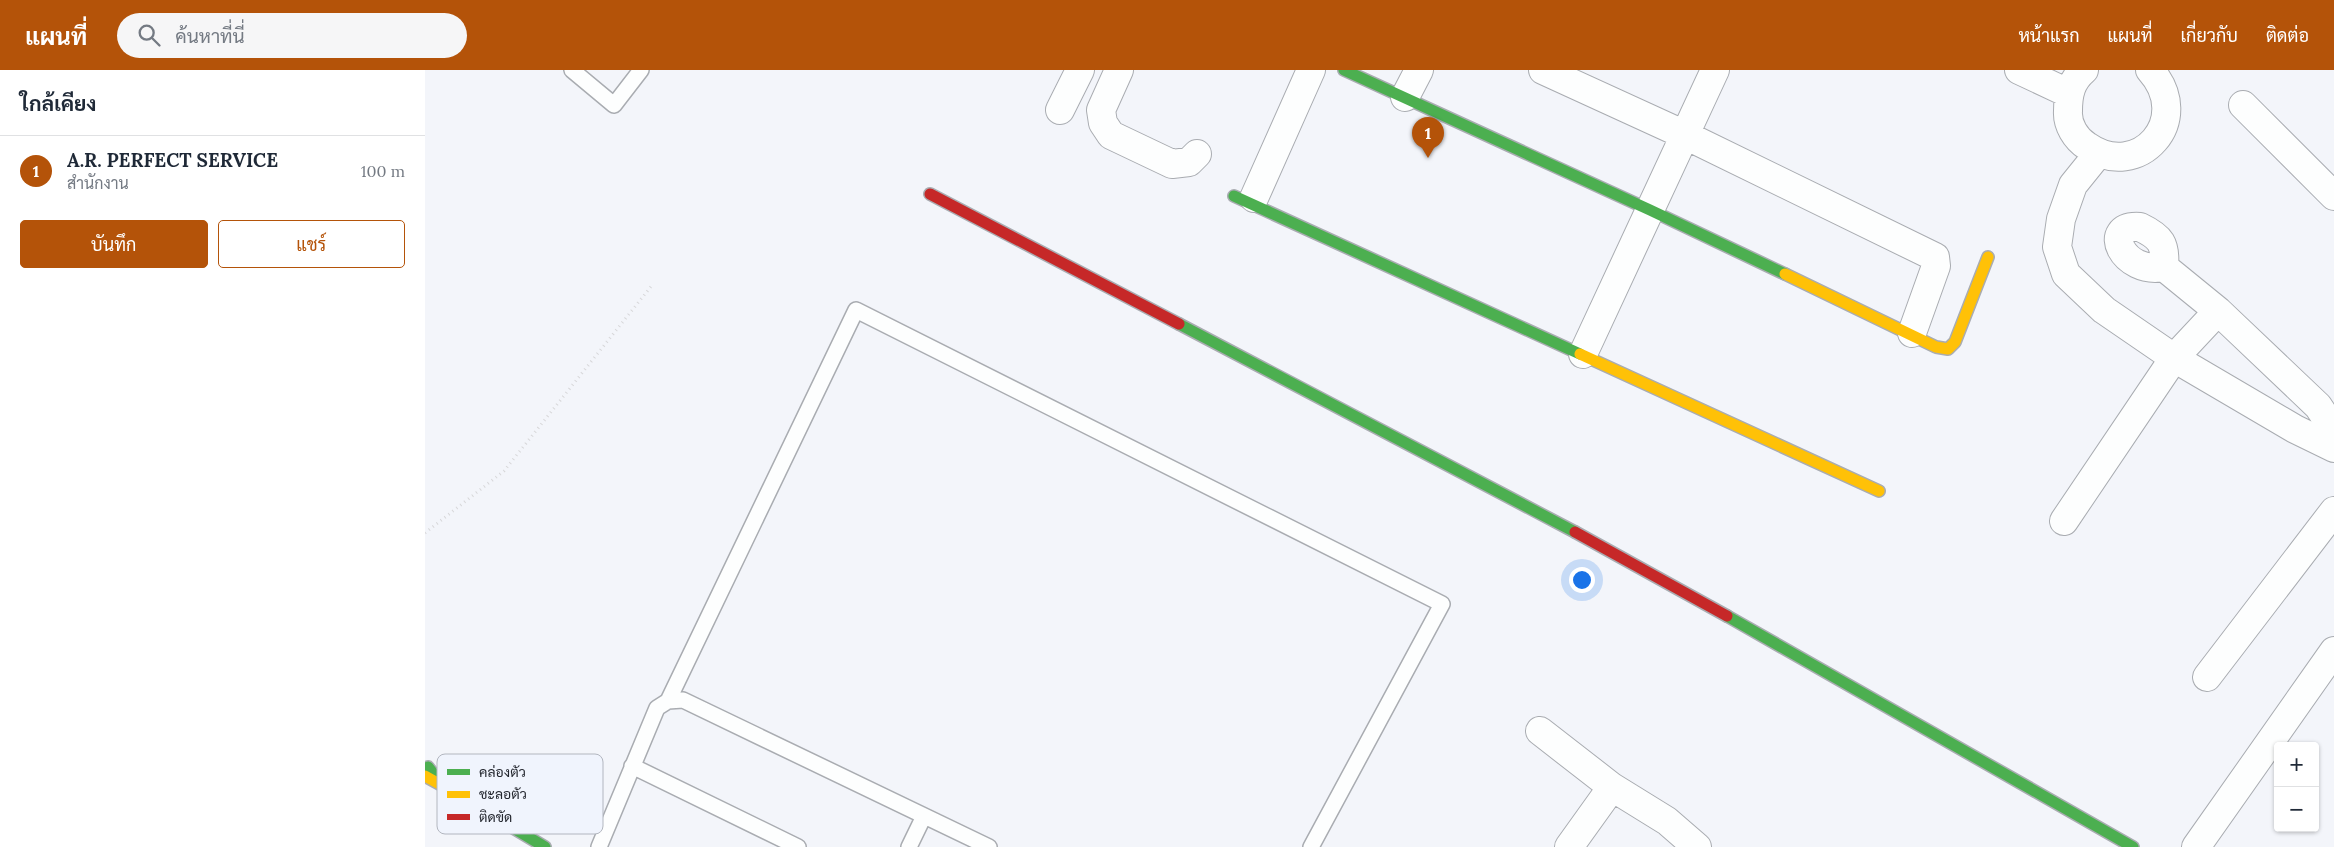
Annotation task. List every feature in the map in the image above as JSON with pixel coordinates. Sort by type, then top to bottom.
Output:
[{"type":"street","points":[[1060,110],[1079,70]]},
{"type":"street","points":[[1119,70],[1101,110],[1103,123],[1111,135],[1172,164],[1189,162],[1197,154]]},
{"type":"street","points":[[1311,70],[1244,197],[1879,491]]},
{"type":"street","points":[[1405,97],[1419,70]]},
{"type":"street","points":[[1543,70],[1685,135],[1935,257],[1936,266],[1912,333]]},
{"type":"street","points":[[1583,354],[1715,70]]},
{"type":"street","points":[[2019,70],[2068,93]]},
{"type":"street","points":[[2084,70],[2077,76],[2068,93],[2067,118],[2078,140],[2098,154],[2123,157],[2142,151],[2157,138],[2166,121],[2168,101],[2161,82],[2151,70]]},
{"type":"street","points":[[1355,72],[1912,333],[1936,347],[1948,349],[1955,342],[1988,257]]},
{"type":"street","points":[[2243,105],[2334,196]]},
{"type":"street","points":[[2098,154],[2073,185],[2061,219],[2057,247],[2065,274],[2104,310],[2174,358],[2295,429],[2334,448]]},
{"type":"street","points":[[930,194],[1645,569],[2133,847]]},
{"type":"street","points":[[2164,267],[2218,311],[2318,406],[2334,430]]},
{"type":"street","points":[[2064,521],[2174,358],[2218,311]]},
{"type":"street","points":[[2207,677],[2334,511]]},
{"type":"street","points":[[2196,847],[2334,650]]},
{"type":"street","points":[[1540,731],[1612,787],[1667,821],[1697,847]]},
{"type":"street","points":[[425,764],[437,779]]},
{"type":"street","points":[[425,776],[437,783]]},
{"type":"street","points":[[1569,847],[1612,787]]},
{"type":"street","points":[[523,834],[545,847]]},
{"type":"lane","points":[[572,70],[614,105],[641,70]]},
{"type":"lane","points":[[599,847],[657,708],[668,700],[856,310],[1442,604],[1311,847]]},
{"type":"lane","points":[[668,700],[683,700],[989,847]]},
{"type":"lane","points":[[633,766],[798,847]]},
{"type":"lane","points":[[909,847],[924,816]]},
{"type":"path","points":[[425,533],[504,471],[653,284]]},
{"type":"traffic: fast","points":[[1344,70],[1785,274]]},
{"type":"traffic: fast","points":[[1234,196],[1580,354]]},
{"type":"traffic: fast","points":[[1179,324],[1575,532]]},
{"type":"traffic: fast","points":[[1727,616],[2133,847]]},
{"type":"traffic: fast","points":[[428,767],[437,778]]},
{"type":"traffic: fast","points":[[523,834],[545,847]]},
{"type":"traffic: slow","points":[[1785,274],[1936,347],[1948,349],[1955,342],[1988,257]]},
{"type":"traffic: slow","points":[[1580,354],[1879,491]]},
{"type":"traffic: slow","points":[[425,776],[437,783]]},
{"type":"traffic: jam","points":[[930,194],[1179,324]]},
{"type":"traffic: jam","points":[[1575,532],[1727,616]]},
{"type":"place","name":"A.R. PERFECT SERVICE","points":[[1428,158]]}]
